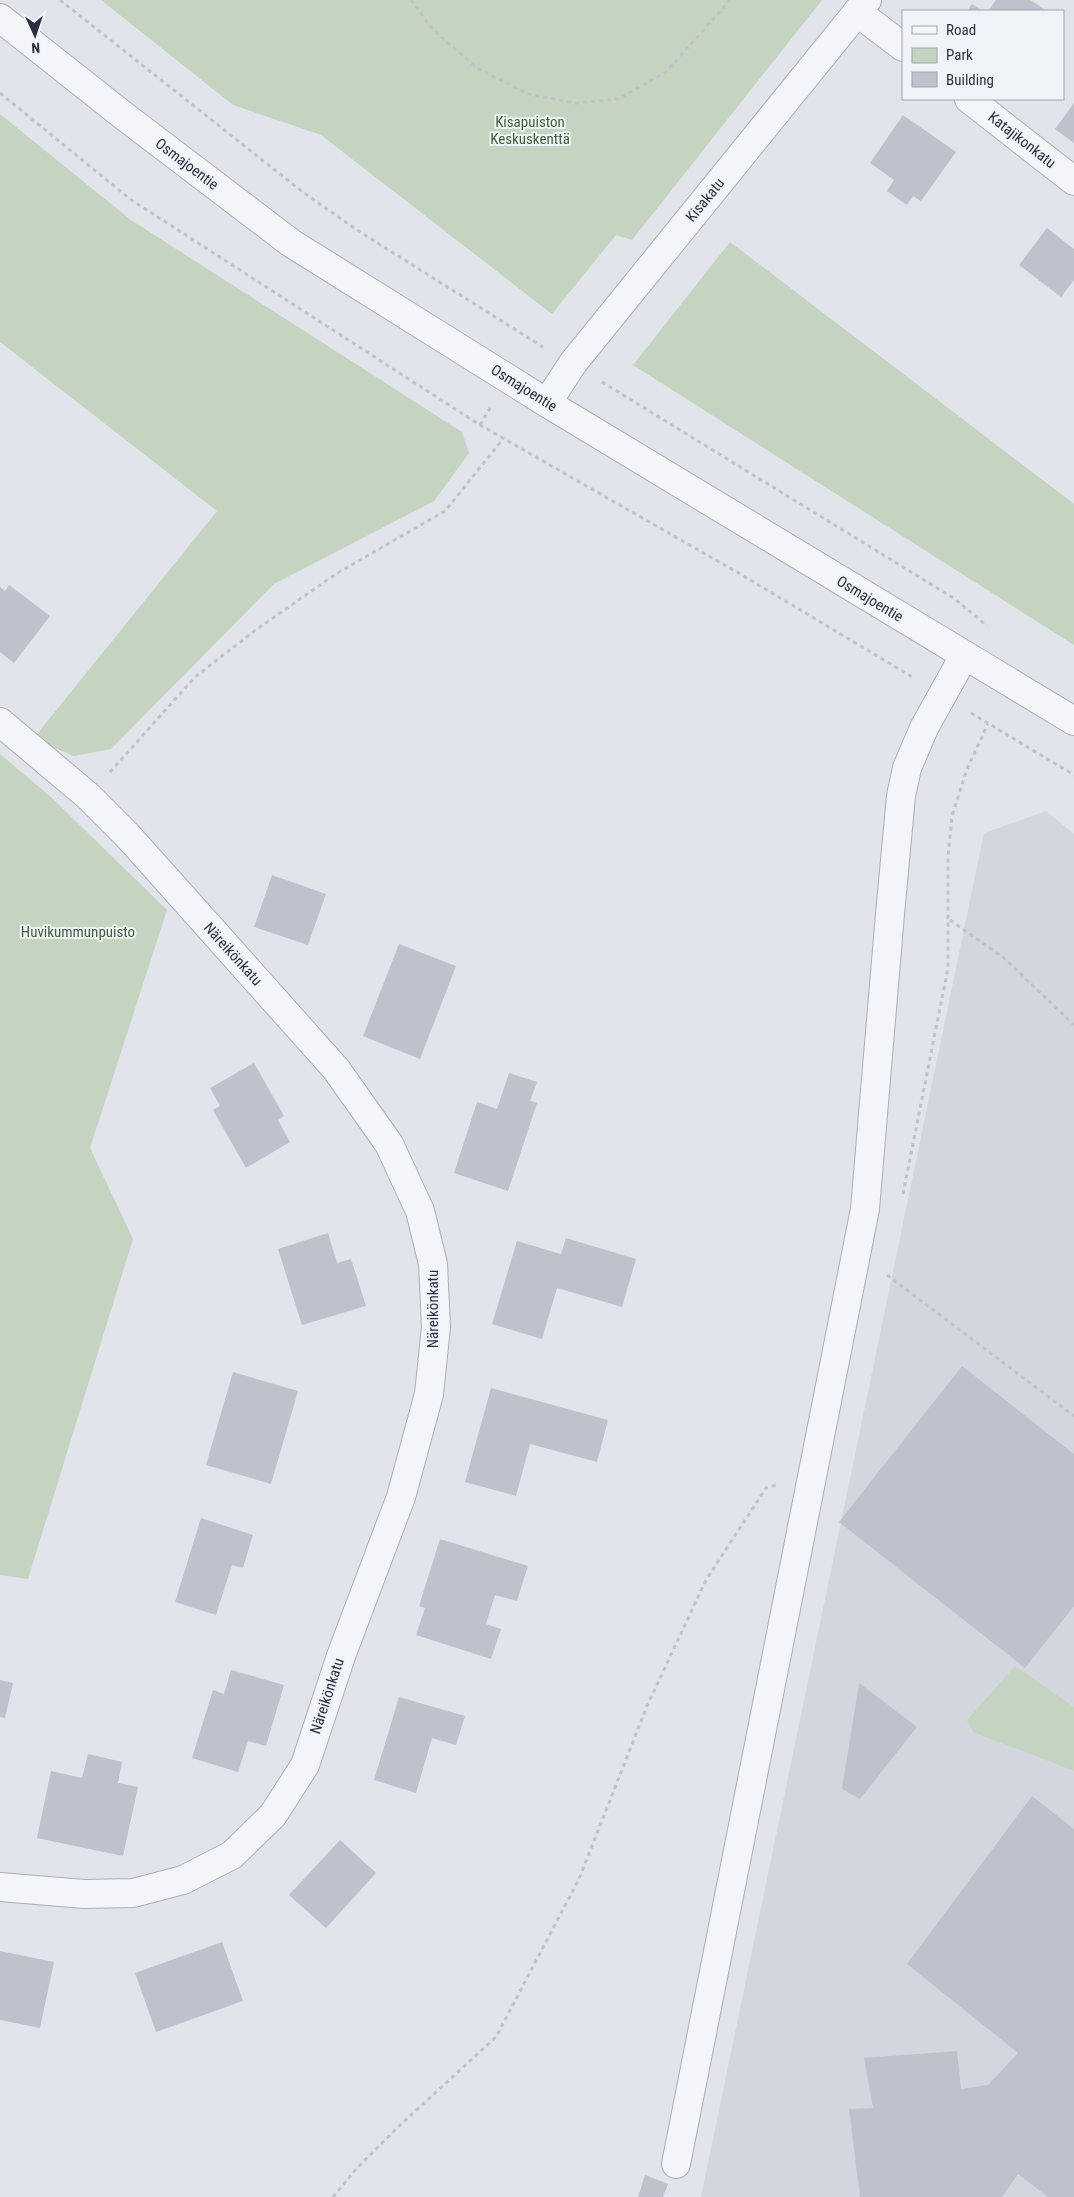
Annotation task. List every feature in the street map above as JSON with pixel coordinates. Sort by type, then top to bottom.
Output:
[{"type":"street","points":[[862,6],[902,45]]},
{"type":"street","name":"Kisakatu","points":[[547,403],[573,363],[862,6]]},
{"type":"street","name":"Osmajoentie","points":[[0,18],[124,116],[291,243],[547,403],[1074,721]]},
{"type":"street","name":"Katajikonkatu","points":[[970,100],[1074,181]]},
{"type":"street","points":[[676,2164],[857,1252],[864,1209],[901,796],[907,768],[924,728],[964,656]]},
{"type":"street","name":"Näreikönkatu","points":[[0,722],[88,796],[128,836],[336,1069],[389,1144],[420,1211],[434,1264],[436,1327],[429,1394],[401,1497],[341,1656],[304,1765],[273,1815],[232,1855],[183,1880],[133,1893],[84,1894],[0,1887]]},
{"type":"path","points":[[60,0],[304,193],[360,232],[550,351]]},
{"type":"path","points":[[411,0],[432,29],[477,68],[528,94],[575,103],[618,99],[666,72],[730,0]]},
{"type":"path","points":[[0,93],[130,199],[480,425],[742,576],[1074,775]]},
{"type":"path","points":[[531,348],[535,342]]},
{"type":"path","points":[[595,378],[955,599],[989,628]]},
{"type":"path","points":[[480,425],[495,401]]},
{"type":"path","points":[[88,796],[195,677],[256,629],[336,574],[445,511],[503,439]]},
{"type":"path","points":[[902,1196],[948,968],[950,920],[948,857],[952,816],[967,769],[988,724]]},
{"type":"path","points":[[950,920],[1004,958],[1074,1026]]},
{"type":"path","points":[[857,1252],[1074,1416]]},
{"type":"path","points":[[333,2197],[357,2168],[398,2126],[496,2037],[578,1879],[647,1706],[706,1580],[766,1488],[813,1474]]},
{"type":"shaded area","points":[[1046,811],[1074,834],[1074,2197],[701,2197],[984,833]]},
{"type":"green space","name":"Kisapuiston Keskuskenttä","points":[[101,0],[822,0],[632,240],[616,235],[552,314],[321,135],[233,105]]},
{"type":"green space","points":[[0,114],[131,220],[462,432],[469,453],[434,501],[274,584],[111,749],[74,756],[33,739],[217,511],[0,342]]},
{"type":"green space","points":[[730,242],[1074,504],[1074,645],[633,365]]},
{"type":"green space","name":"Huvikummunpuisto","points":[[0,754],[52,798],[167,910],[90,1148],[133,1239],[28,1579],[0,1575]]},
{"type":"green space","points":[[1015,1666],[1074,1707],[1074,1771],[973,1732],[967,1720]]},
{"type":"building","points":[[996,0],[1030,0],[1045,10],[989,10]]},
{"type":"building","points":[[972,4],[981,10],[968,10]]},
{"type":"building","points":[[1074,103],[1074,143],[1055,129]]},
{"type":"building","points":[[903,115],[956,152],[921,201],[913,196],[907,205],[887,191],[894,180],[870,163]]},
{"type":"building","points":[[1047,228],[1074,249],[1074,280],[1061,297],[1019,265]]},
{"type":"building","points":[[9,585],[50,616],[14,663],[0,652],[0,587],[5,591]]},
{"type":"building","points":[[272,875],[326,894],[308,945],[254,927]]},
{"type":"building","points":[[399,944],[456,966],[420,1059],[363,1036]]},
{"type":"building","points":[[254,1063],[284,1116],[278,1120],[290,1142],[246,1168],[213,1110],[220,1106],[210,1088]]},
{"type":"building","points":[[509,1073],[537,1082],[530,1101],[537,1103],[508,1191],[454,1173],[477,1102],[497,1109]]},
{"type":"building","points":[[328,1233],[337,1263],[351,1259],[366,1306],[302,1325],[278,1249]]},
{"type":"building","points":[[566,1238],[636,1259],[622,1307],[557,1288],[542,1339],[492,1324],[517,1241],[561,1254]]},
{"type":"building","points":[[962,1366],[1074,1454],[1074,1606],[1025,1668],[839,1522]]},
{"type":"building","points":[[233,1372],[298,1391],[271,1484],[206,1465]]},
{"type":"building","points":[[491,1388],[608,1420],[597,1462],[530,1444],[516,1496],[465,1482]]},
{"type":"building","points":[[201,1518],[253,1535],[243,1568],[232,1565],[216,1615],[175,1602]]},
{"type":"building","points":[[440,1539],[528,1566],[517,1601],[495,1595],[486,1624],[501,1629],[491,1659],[416,1635],[425,1608],[419,1606]]},
{"type":"building","points":[[231,1670],[284,1685],[266,1746],[248,1741],[238,1772],[192,1758],[213,1690],[224,1694]]},
{"type":"building","points":[[0,1680],[13,1683],[5,1718],[0,1717]]},
{"type":"building","points":[[859,1683],[917,1727],[860,1799],[842,1789]]},
{"type":"building","points":[[399,1697],[465,1716],[456,1745],[432,1738],[416,1793],[374,1780]]},
{"type":"building","points":[[88,1754],[122,1762],[118,1783],[138,1787],[123,1856],[37,1838],[51,1771],[82,1778]]},
{"type":"building","points":[[1032,1796],[1074,1829],[1074,2197],[1048,2197],[1018,2174],[1002,2197],[860,2197],[849,2109],[873,2108],[864,2058],[957,2051],[961,2089],[988,2085],[1018,2053],[907,1964]]},
{"type":"building","points":[[340,1840],[376,1873],[326,1928],[289,1895]]},
{"type":"building","points":[[222,1942],[243,2001],[156,2032],[135,1973]]},
{"type":"building","points":[[0,1951],[54,1962],[40,2028],[0,2020]]},
{"type":"building","points":[[645,2175],[668,2184],[663,2197],[638,2197]]}]
